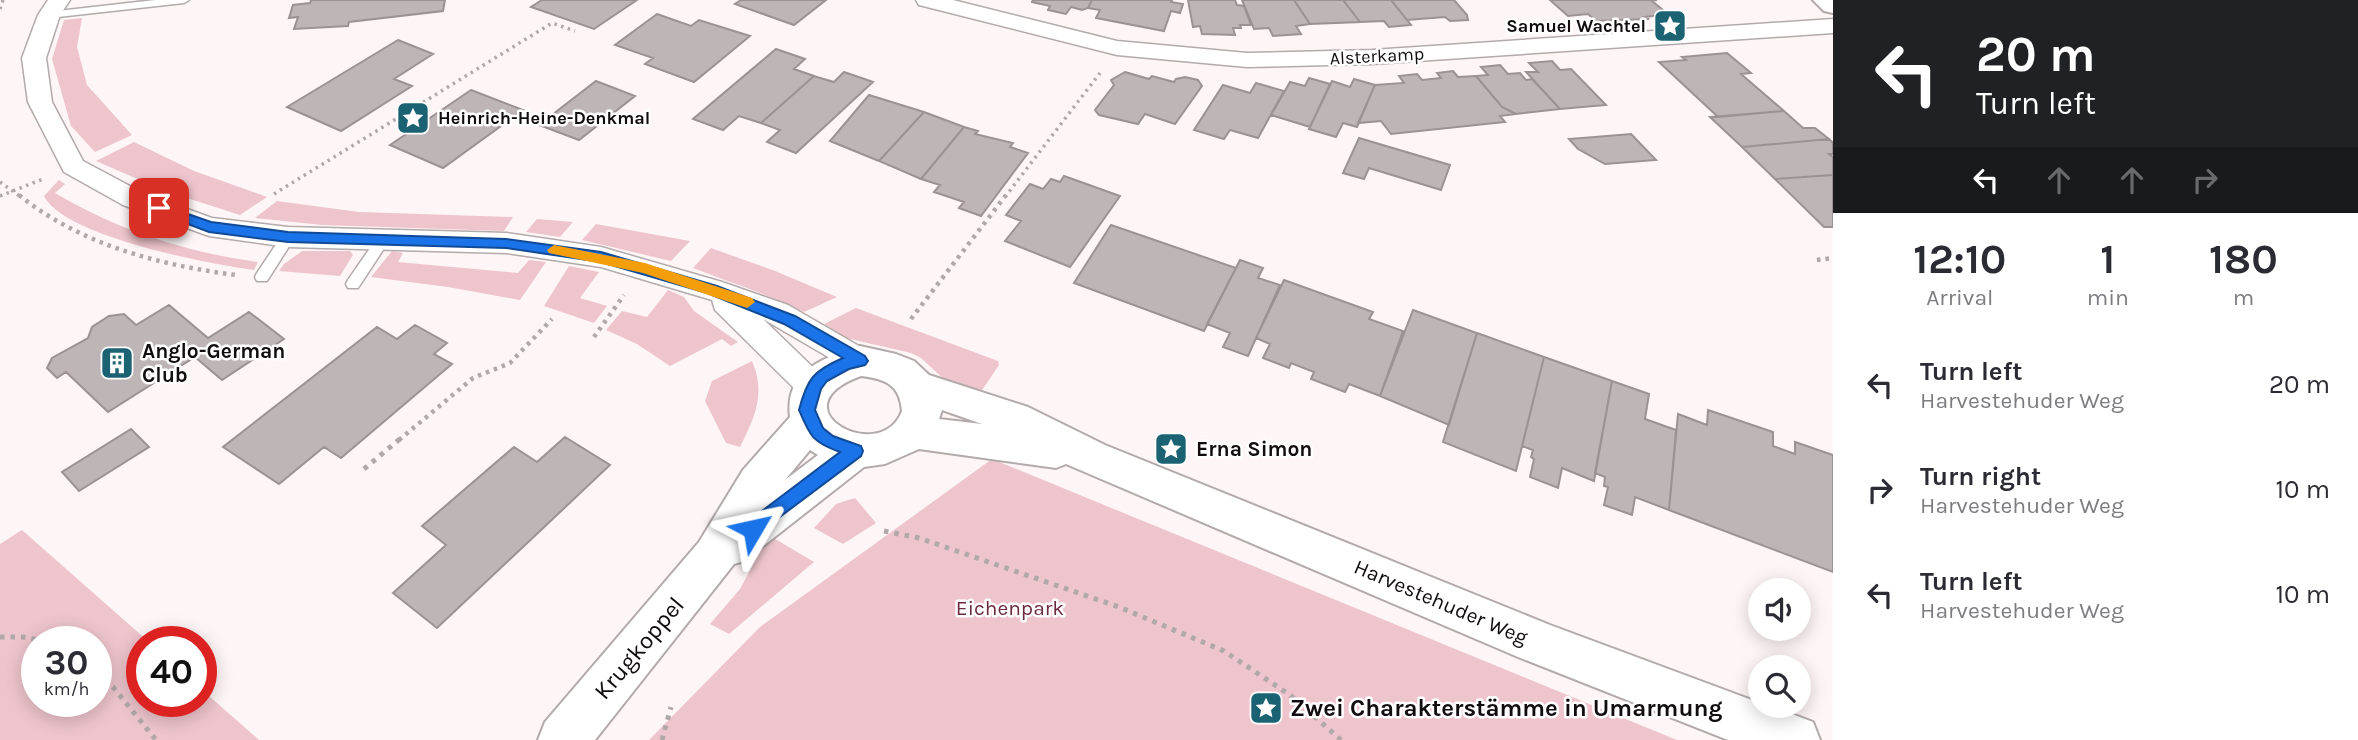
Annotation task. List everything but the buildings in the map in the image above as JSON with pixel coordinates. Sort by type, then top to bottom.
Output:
[{"type":"street","name":"Alsterkamp","points":[[927,0],[1116,47],[1181,56],[1247,60],[1372,57],[1833,26]]},
{"type":"street","points":[[1826,0],[1833,5]]},
{"type":"street","points":[[54,8],[34,58],[40,102],[73,166]]},
{"type":"street","name":"Harvestehuder Weg","points":[[73,166],[133,199],[209,227],[288,237],[506,243],[601,257],[712,289],[777,313],[860,361]]},
{"type":"street","name":"Harvestehuder Weg","points":[[712,289],[757,330],[811,404],[827,441],[855,451]]},
{"type":"street","name":"Harvestehuder Weg","points":[[811,404],[832,369],[860,361],[888,364],[900,369],[918,387],[1014,418],[1090,457],[1643,684],[1795,740]]},
{"type":"street","points":[[855,451],[885,447],[910,432],[922,410],[918,387]]},
{"type":"street","name":"Krugkoppel","points":[[563,740],[715,556],[758,482],[811,404]]},
{"type":"street","name":"Harvestehuder Weg","points":[[910,432],[1090,457]]},
{"type":"street","name":"Krugkoppel","points":[[715,556],[855,451]]},
{"type":"lane","points":[[54,8],[184,0]]},
{"type":"lane","points":[[262,277],[288,237]]},
{"type":"lane","points":[[353,285],[382,241]]},
{"type":"path","points":[[0,9],[3,0]]},
{"type":"path","points":[[274,194],[552,23],[575,31]]},
{"type":"path","points":[[911,319],[1104,68]]},
{"type":"path","points":[[0,196],[73,166]]},
{"type":"path","points":[[0,182],[15,191],[34,209],[109,244],[176,265],[262,277]]},
{"type":"path","points":[[1817,260],[1833,258]]},
{"type":"path","points":[[594,337],[645,268]]},
{"type":"path","points":[[364,470],[472,379],[510,363],[552,319]]},
{"type":"path","points":[[884,531],[919,538],[1119,607],[1224,651],[1290,695],[1341,740]]},
{"type":"path","points":[[0,637],[21,637]]},
{"type":"path","points":[[112,686],[156,740]]},
{"type":"path","points":[[662,740],[671,707]]},
{"type":"green space","points":[[82,18],[77,47],[87,85],[132,135],[95,152],[71,126],[52,59],[64,20]]},
{"type":"green space","points":[[134,142],[194,171],[267,197],[240,215],[165,191],[96,161]]},
{"type":"green space","points":[[59,180],[65,184],[55,193],[103,218],[178,246],[258,262],[254,270],[233,267],[174,255],[108,236],[57,211],[44,196]]},
{"type":"green space","points":[[277,201],[359,212],[513,217],[504,231],[322,225],[255,218]]},
{"type":"green space","points":[[537,219],[573,222],[560,237],[526,232]]},
{"type":"green space","points":[[596,224],[690,241],[671,261],[582,240]]},
{"type":"green space","points":[[711,248],[837,297],[804,312],[693,268]]},
{"type":"green space","points":[[302,251],[350,251],[353,255],[340,276],[279,271]]},
{"type":"green space","points":[[392,251],[403,253],[398,262],[518,273],[529,260],[546,262],[520,300],[371,277]]},
{"type":"green space","points":[[569,266],[599,272],[580,298],[607,306],[594,323],[544,306]]},
{"type":"green space","points":[[668,290],[684,297],[694,311],[738,342],[731,346],[722,339],[670,366],[637,344],[606,330],[622,311],[647,317]]},
{"type":"green space","points":[[856,308],[998,361],[999,365],[978,396],[947,382],[921,358],[911,353],[846,338],[824,324]]},
{"type":"green space","points":[[752,361],[758,384],[757,405],[740,447],[726,443],[705,401],[712,381]]},
{"type":"green space","name":"Eichenpark","points":[[992,459],[1677,740],[649,740],[760,627]]},
{"type":"green space","points":[[855,498],[876,523],[843,544],[814,528],[836,504]]},
{"type":"green space","points":[[22,530],[131,626],[126,626],[126,717],[217,717],[217,703],[259,740],[0,740],[0,544]]},
{"type":"green space","points":[[772,537],[814,562],[729,634],[710,624],[740,589],[762,548]]},
{"type":"slow traffic","points":[[554,250],[601,257],[645,268],[747,302]]},
{"type":"place","name":"Samuel Wachtel","points":[[1670,26]]},
{"type":"place","name":"Heinrich-Heine-Denkmal","points":[[413,118]]},
{"type":"place","name":"Anglo-German Club","points":[[117,363]]},
{"type":"place","name":"Erna Simon","points":[[1171,449]]},
{"type":"place","name":"Zwei Charakterstämme in Umarmung","points":[[1266,708]]},
{"type":"route","points":[[159,208],[209,227],[288,237],[506,243],[601,257],[712,289],[790,320],[860,361],[832,369],[821,377],[808,398],[807,410],[816,432],[839,447],[855,451],[753,529]]}]
